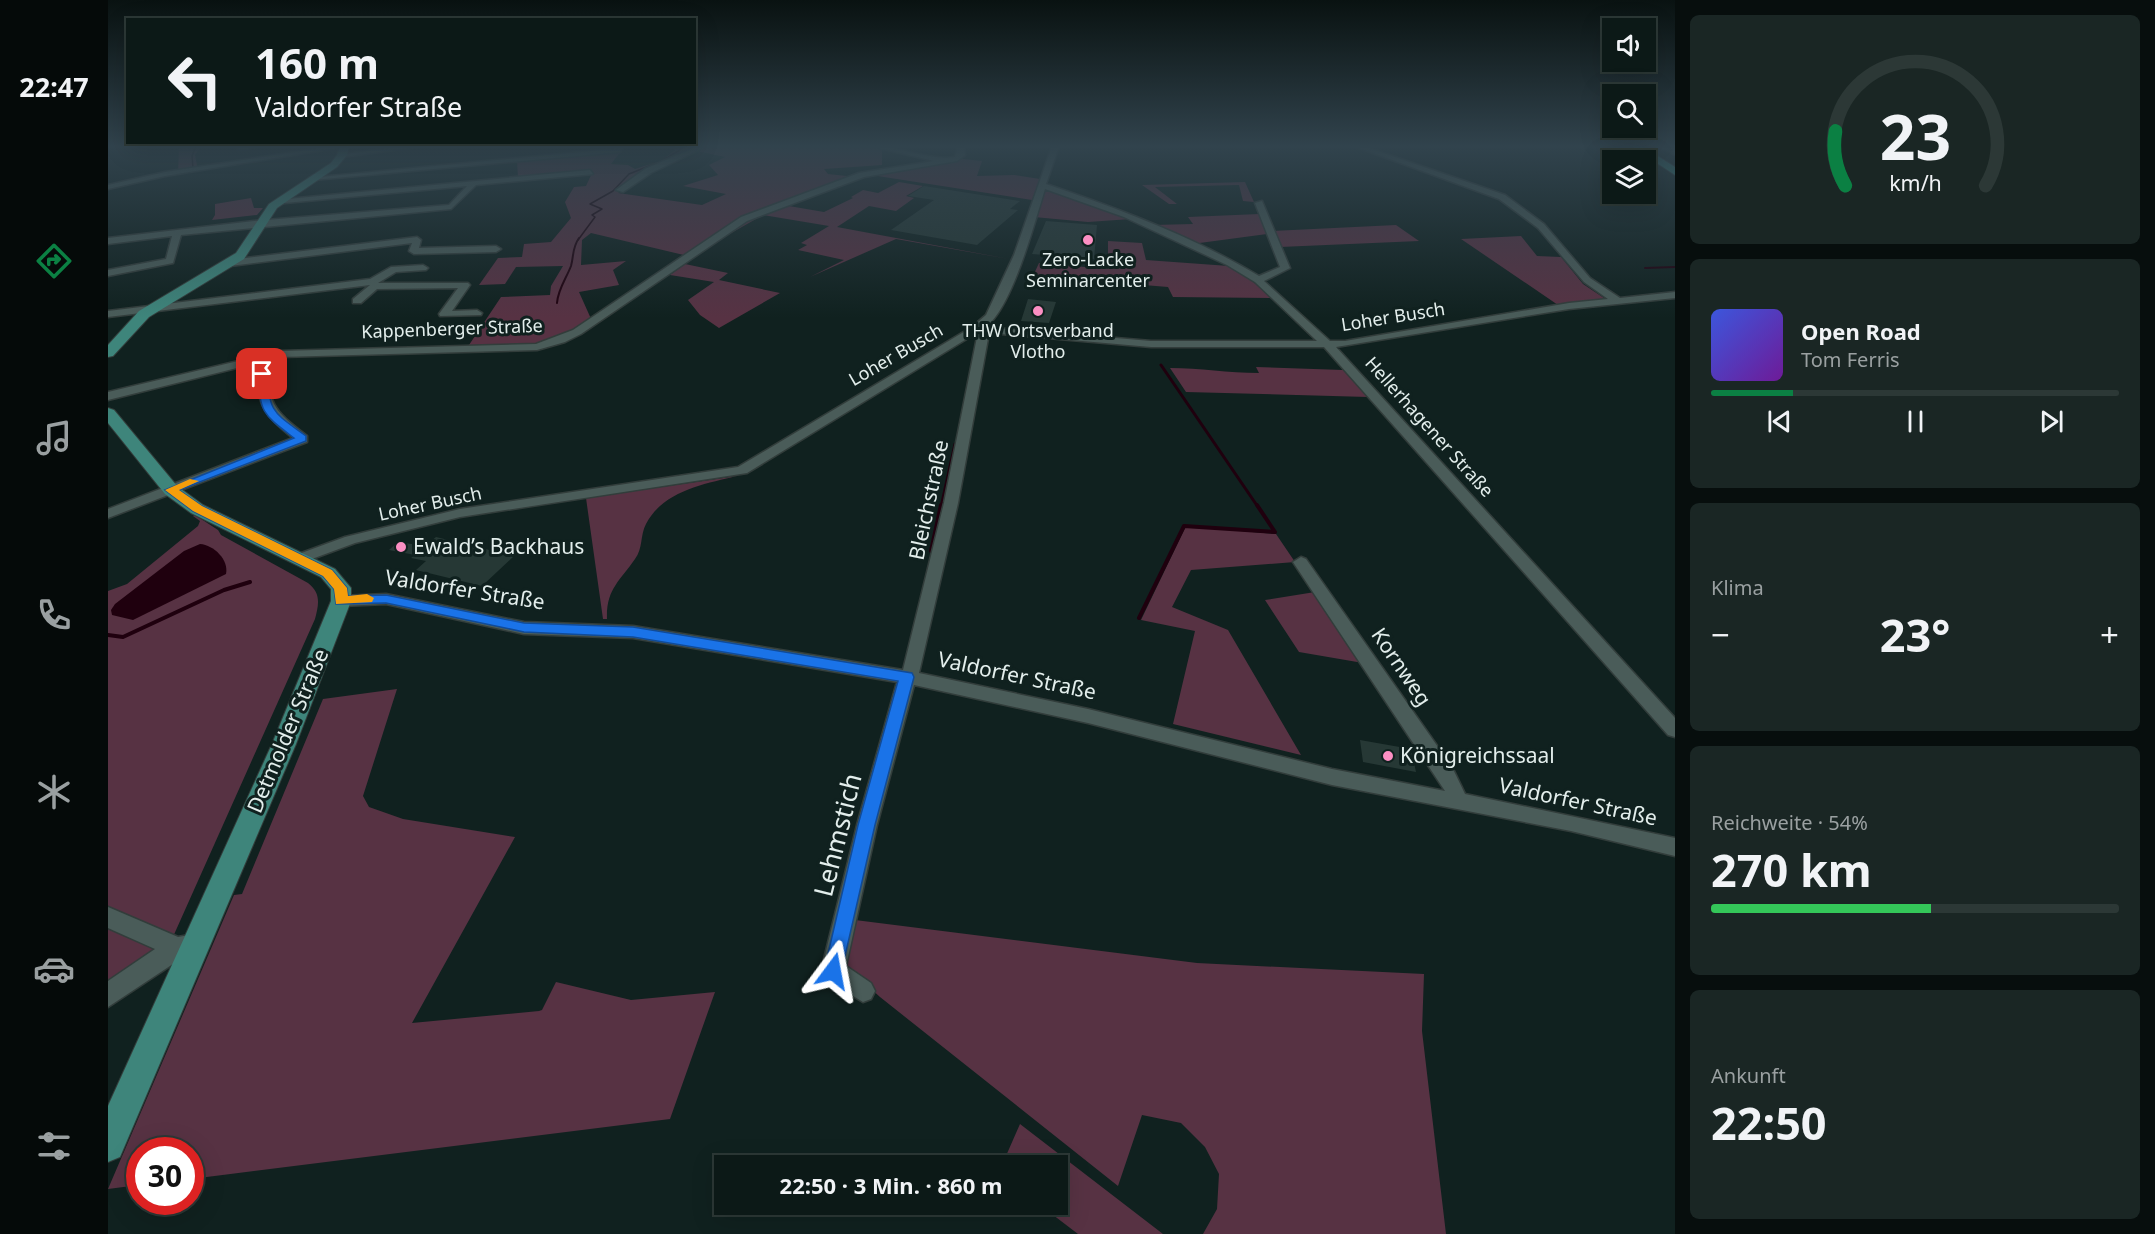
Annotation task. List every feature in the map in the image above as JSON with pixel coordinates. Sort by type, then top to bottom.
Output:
[{"type":"main road","points":[[108,353],[134,323],[152,308],[231,263],[252,241],[259,224],[276,204]]},
{"type":"main road","points":[[108,413],[171,490],[197,509],[328,573],[341,588],[341,601]]},
{"type":"main road","name":"Detmolder Straße","points":[[108,1145],[186,946],[284,744],[341,601]]},
{"type":"street","points":[[108,241],[259,224],[451,207],[455,204]]},
{"type":"street","name":"Kappenberger Straße","points":[[108,396],[263,358],[297,352],[502,349],[551,344],[577,332],[744,219],[785,204]]},
{"type":"street","points":[[980,330],[991,317],[1018,255],[1035,204]]},
{"type":"street","name":"Hellerhagener Straße","points":[[1094,204],[1127,215],[1230,263],[1258,280],[1328,345],[1675,730]]},
{"type":"street","points":[[1258,280],[1286,268],[1259,204]]},
{"type":"street","points":[[1511,204],[1541,226],[1587,280],[1618,301]]},
{"type":"street","points":[[108,273],[170,261],[177,233]]},
{"type":"street","points":[[231,263],[417,240],[414,251],[496,249]]},
{"type":"street","points":[[357,301],[394,269],[423,268]]},
{"type":"street","points":[[108,314],[374,284],[465,285],[444,314],[477,313]]},
{"type":"street","name":"Loher Busch","points":[[301,558],[350,540],[460,513],[742,470],[980,330],[1151,344],[1328,345],[1377,340],[1559,308],[1675,295]]},
{"type":"street","name":"Bleichstraße","points":[[907,677],[912,670],[951,503],[980,330]]},
{"type":"street","points":[[108,514],[302,439],[272,416],[264,402],[263,358]]},
{"type":"street","name":"Kornweg","points":[[1300,562],[1445,772],[1455,790],[1455,801]]},
{"type":"street","name":"Valdorfer Straße","points":[[341,601],[386,599],[524,628],[633,632],[907,677],[1077,713],[1332,777],[1675,847]]},
{"type":"street","name":"Lehmstich","points":[[863,991],[833,971],[867,825],[907,677]]},
{"type":"street","points":[[108,917],[186,946]]},
{"type":"street","points":[[108,994],[186,946]]},
{"type":"shaded area","points":[[215,204],[253,204],[254,208],[263,208],[257,215],[212,220],[215,215]]},
{"type":"shaded area","points":[[566,204],[787,204],[783,205],[824,212],[841,204],[906,204],[896,211],[869,206],[837,227],[1009,259],[896,239],[810,277],[844,260],[798,250],[807,245],[801,243],[829,226],[763,215],[726,236],[721,235],[688,256],[591,233],[582,240],[581,265],[626,261],[613,270],[619,285],[579,292],[592,321],[560,340],[535,345],[467,348],[501,297],[550,295],[551,286],[563,266],[516,267],[505,284],[479,285],[498,258],[522,257],[524,244],[551,242],[571,218]]},
{"type":"shaded area","points":[[1039,204],[1088,204],[1131,219],[1088,222],[1034,217]]},
{"type":"shaded area","points":[[1259,214],[1267,234],[1192,244],[1152,225],[1193,224],[1188,217]]},
{"type":"shaded area","points":[[1396,225],[1419,241],[1280,247],[1272,231]]},
{"type":"shaded area","points":[[1521,236],[1537,256],[1561,257],[1583,284],[1607,300],[1558,305],[1461,239]]},
{"type":"shaded area","points":[[1108,241],[1142,243],[1146,260],[1229,266],[1249,278],[1271,298],[1173,297],[1168,287],[1033,276],[1039,263],[1108,269]]},
{"type":"shaded area","points":[[685,264],[728,273],[719,280],[780,293],[719,328],[700,315],[688,300],[714,282],[670,275]]},
{"type":"shaded area","points":[[1256,367],[1343,370],[1368,397],[1186,392],[1170,368],[1259,373]]},
{"type":"shaded area","points":[[737,476],[685,491],[674,496],[653,513],[644,528],[638,555],[611,593],[607,619],[603,619],[586,498]]},
{"type":"shaded area","points":[[195,515],[218,530],[221,535],[308,583],[318,599],[315,619],[168,948],[108,989],[108,591],[127,584],[198,526],[200,521],[193,516]]},
{"type":"shaded area","points":[[1186,526],[1276,534],[1295,562],[1191,570],[1172,607],[1228,630],[1301,755],[1173,724],[1195,631],[1141,620]]},
{"type":"shaded area","points":[[200,544],[210,547],[219,554],[225,564],[226,574],[133,620],[112,615],[111,610],[115,604],[184,551]]},
{"type":"shaded area","points":[[1315,592],[1363,663],[1299,652],[1265,600]]},
{"type":"shaded area","points":[[397,689],[363,796],[369,807],[403,819],[515,837],[412,1023],[539,1011],[542,1010],[556,982],[631,1000],[715,992],[670,1119],[204,1177],[204,1137],[130,1137],[234,895],[242,894],[323,699]]},
{"type":"shaded area","points":[[855,920],[1197,963],[1424,974],[1422,1031],[1446,1234],[1203,1234],[1217,1209],[1219,1174],[1205,1147],[1181,1123],[1142,1115],[1118,1186],[880,997],[848,968],[845,964]]},
{"type":"shaded area","points":[[1020,1124],[1060,1155],[1006,1155]]},
{"type":"shaded area","points":[[126,1147],[126,1187],[108,1189]]},
{"type":"shaded area","points":[[1068,1161],[1163,1234],[1078,1234],[1053,1215],[1068,1215]]},
{"type":"building","points":[[929,204],[1017,204],[1010,209],[1018,210],[977,245],[891,230]]},
{"type":"building","name":"Zero-Lacke Seminarcenter","points":[[1046,221],[1097,225],[1094,259],[1032,254]]},
{"type":"building","name":"THW Ortsverband Vlotho","points":[[1028,299],[1056,302],[1049,323],[1021,321]]},
{"type":"building","points":[[436,537],[514,556],[482,586],[416,570],[426,561],[411,558],[415,555],[389,550],[398,542],[425,546]]},
{"type":"building","name":"Königreichssaal","points":[[1360,740],[1411,749],[1416,772],[1363,762]]},
{"type":"waterway","points":[[578,240],[595,217],[592,215],[602,209],[591,204]]},
{"type":"waterway","points":[[557,303],[578,240]]},
{"type":"waterway","points":[[1645,268],[1675,267]]},
{"type":"waterway","points":[[1161,365],[1258,507]]},
{"type":"waterway","points":[[941,507],[955,444]]},
{"type":"waterway","points":[[931,551],[941,505]]},
{"type":"waterway","points":[[1139,618],[1184,526],[1275,532],[1257,505]]},
{"type":"waterway","points":[[108,635],[123,637],[224,590],[250,582]]},
{"type":"slow traffic","points":[[194,481],[171,490],[197,509],[328,573],[341,588],[341,601],[367,598]]},
{"type":"place","name":"Zero-Lacke Seminarcenter","points":[[1088,240]]},
{"type":"place","name":"THW Ortsverband Vlotho","points":[[1038,311]]},
{"type":"place","name":"Ewald’s Backhaus","points":[[401,547]]},
{"type":"place","name":"Königreichssaal","points":[[1388,756]]},
{"type":"route","points":[[262,374],[264,402],[272,416],[302,439],[171,490],[197,509],[328,573],[341,588],[341,601],[361,598],[386,599],[524,628],[606,629],[633,632],[907,677],[867,825],[833,971]]}]
